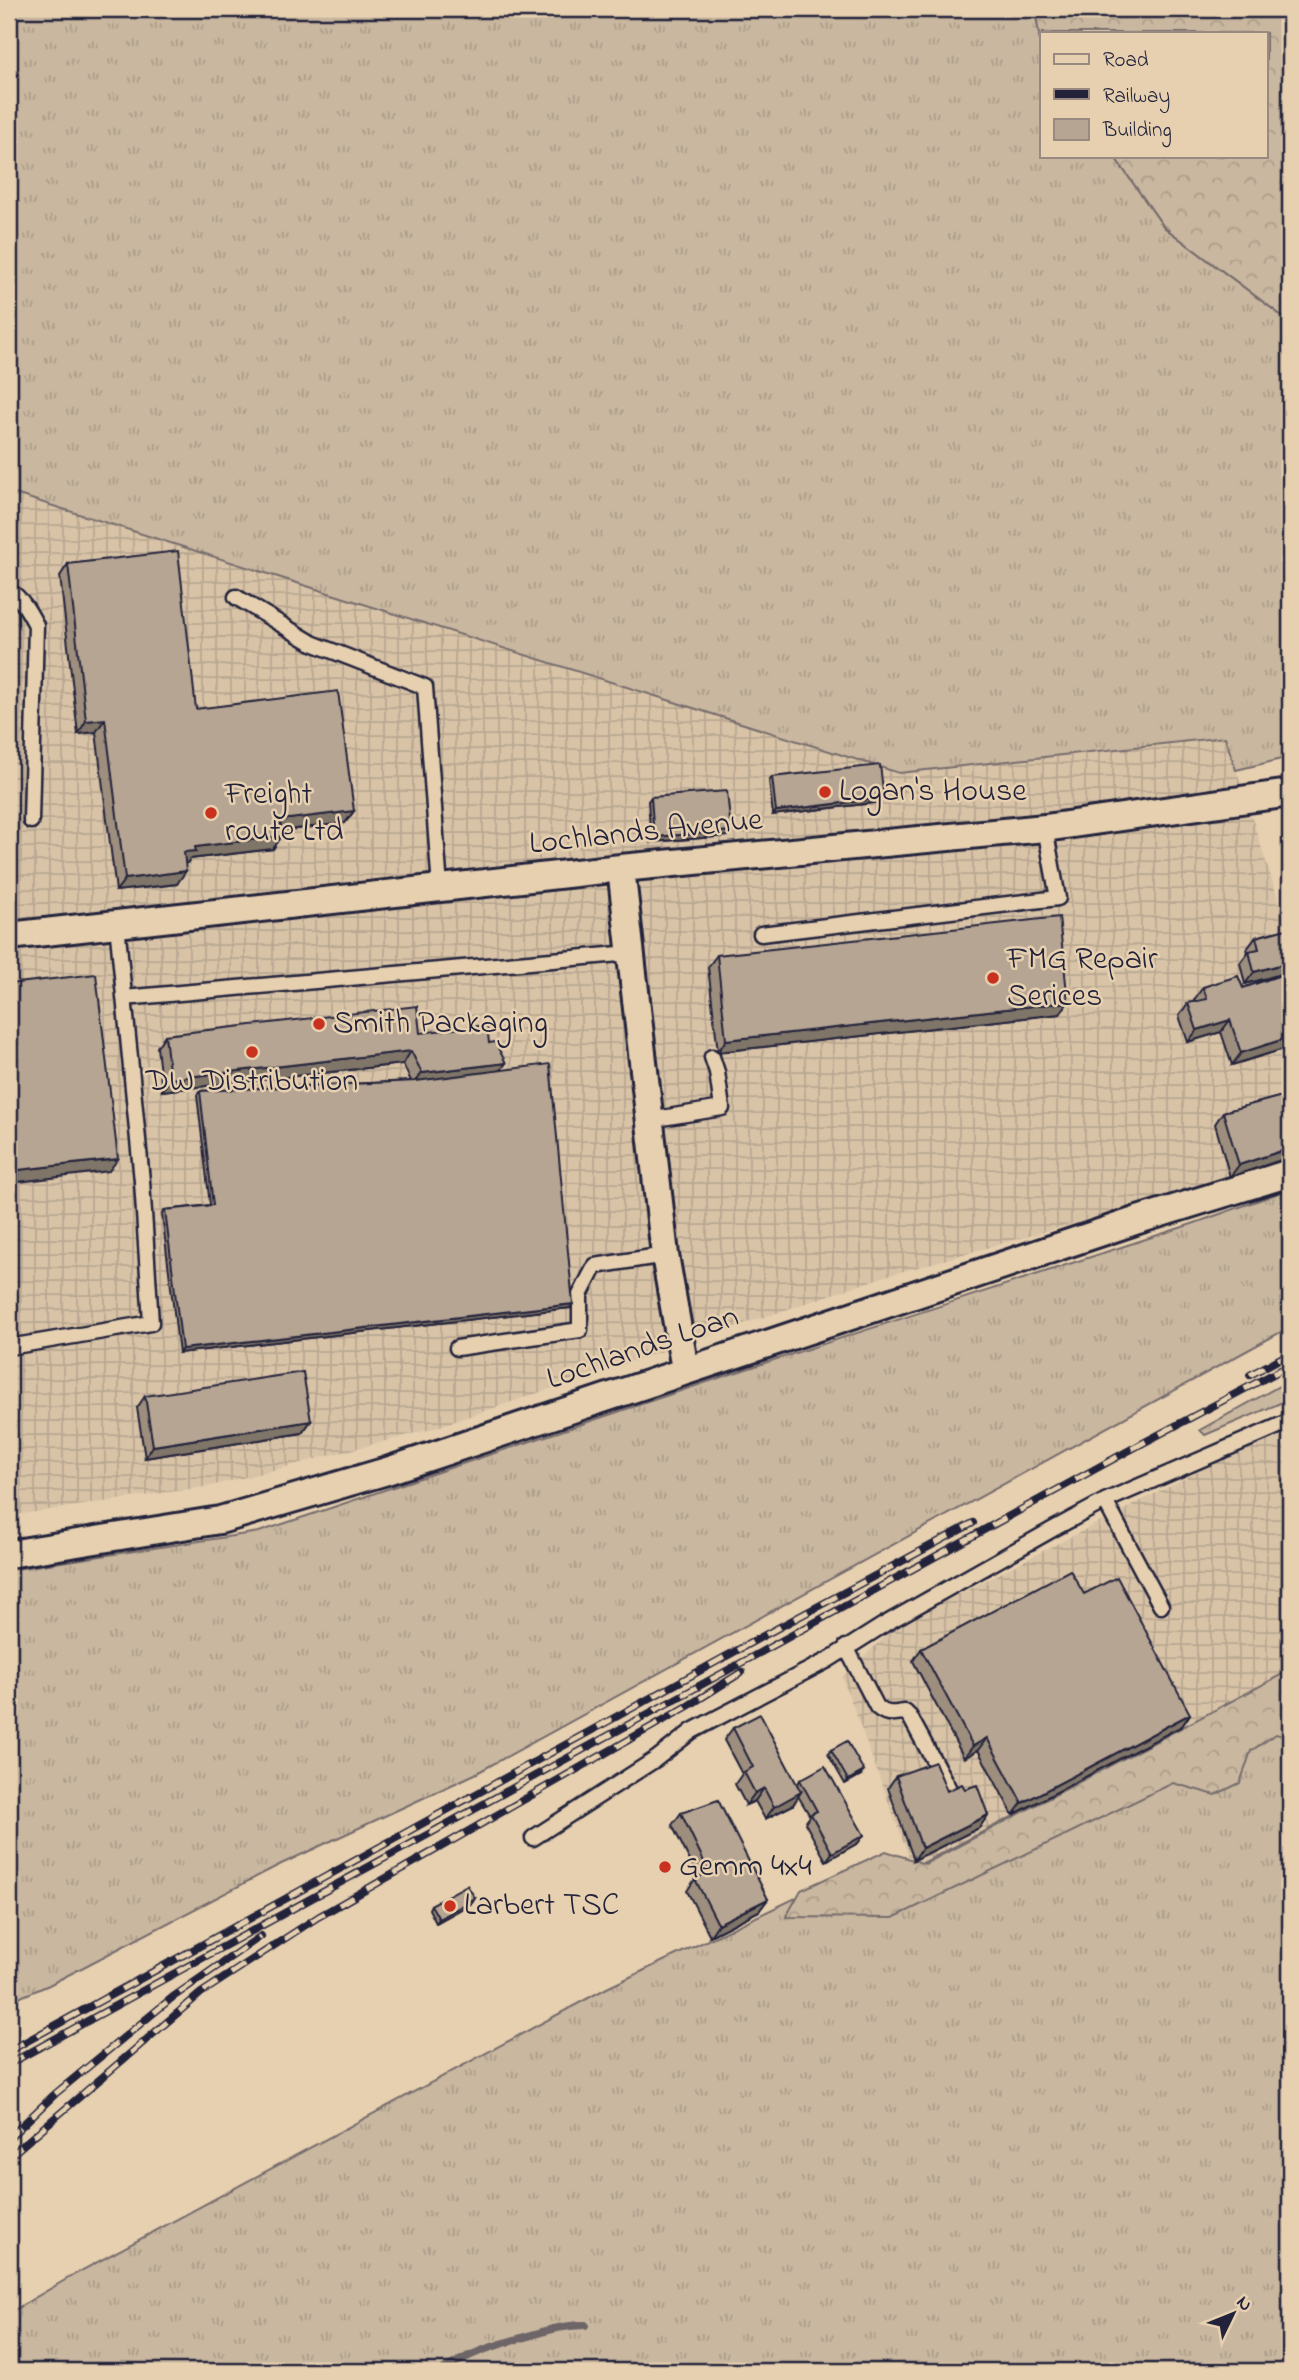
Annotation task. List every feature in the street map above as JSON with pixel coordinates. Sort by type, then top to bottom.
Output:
[{"type":"street","name":"Lochlands Avenue","points":[[9,936],[621,868],[1045,828],[1290,793]]},
{"type":"street","points":[[621,868],[665,1255],[685,1369]]},
{"type":"street","name":"Lochlands Loan","points":[[9,1553],[220,1520],[387,1471],[685,1369],[1290,1173]]},
{"type":"lane","points":[[9,591],[24,605],[36,625],[31,821]]},
{"type":"lane","points":[[236,597],[312,643],[425,687],[440,888]]},
{"type":"lane","points":[[761,934],[1058,898],[1045,828]]},
{"type":"lane","points":[[9,1347],[151,1323],[142,1181],[117,924]]},
{"type":"lane","points":[[124,998],[631,953]]},
{"type":"lane","points":[[650,1120],[722,1108],[712,1057]]},
{"type":"lane","points":[[457,1348],[580,1330],[580,1295],[596,1266],[665,1255]]},
{"type":"lane","points":[[533,1838],[656,1759],[692,1731],[828,1660],[846,1647],[1031,1541],[1105,1501],[1290,1421]]},
{"type":"lane","points":[[1105,1501],[1161,1606]]},
{"type":"lane","points":[[846,1647],[877,1707],[883,1713],[891,1715],[905,1712],[910,1717],[949,1789]]},
{"type":"shaded area","points":[[9,492],[899,773],[1226,737],[1290,936],[1290,1163],[886,1276],[428,1430],[211,1486],[9,1516]]},
{"type":"shaded area","points":[[1277,1431],[1290,1456],[1290,1673],[913,1868],[842,1677],[895,1627]]},
{"type":"green space","points":[[9,9],[1035,9],[1040,40],[1040,158],[1115,158],[1164,227],[1290,322],[1290,757],[1236,770],[1225,737],[899,773],[9,492]]},
{"type":"green space","points":[[1035,9],[1290,9],[1290,322],[1164,227],[1115,158],[1268,158],[1268,32],[1040,32],[1040,40]]},
{"type":"green space","points":[[1290,1189],[1290,1327],[475,1774],[277,1866],[49,1985],[9,2002],[9,1570],[259,1532],[1192,1224]]},
{"type":"green space","points":[[1290,1380],[1290,1399],[1205,1435],[1200,1430]]},
{"type":"green space","points":[[1290,1670],[1290,1738],[1276,1734],[1251,1751],[1240,1783],[1215,1795],[1173,1783],[893,1918],[786,1917],[801,1890],[886,1851],[925,1864]]},
{"type":"green space","points":[[1290,1673],[1290,2371],[9,2371],[9,2313],[77,2273],[607,1988],[884,1856],[913,1868]]},
{"type":"building","points":[[9,495],[12,524],[9,524]]},
{"type":"building","points":[[178,551],[196,709],[338,691],[354,811],[280,820],[282,836],[195,847],[196,851],[184,852],[186,871],[125,879],[105,719],[86,721],[68,564]]},
{"type":"building","name":"Logan's House","points":[[880,765],[884,798],[776,811],[772,777]]},
{"type":"building","points":[[727,791],[731,831],[654,837],[651,797]]},
{"type":"building","points":[[9,807],[14,843],[9,844]]},
{"type":"building","points":[[1059,917],[1068,1002],[726,1040],[717,955]]},
{"type":"building","points":[[1290,928],[1290,962],[1254,972],[1249,951],[1259,949],[1256,937]]},
{"type":"building","points":[[1290,972],[1290,1037],[1241,1053],[1230,1020],[1197,1030],[1188,1003],[1207,999],[1203,987],[1238,976],[1243,988]]},
{"type":"building","points":[[96,974],[118,1159],[9,1171],[9,984]]},
{"type":"building","points":[[417,1006],[420,1033],[487,1025],[489,1043],[495,1042],[506,1063],[422,1073],[411,1051],[170,1079],[165,1035]]},
{"type":"building","points":[[550,1064],[573,1304],[182,1349],[165,1210],[213,1205],[200,1091],[416,1081]]},
{"type":"building","points":[[1290,1094],[1290,1148],[1239,1165],[1223,1112]]},
{"type":"building","points":[[303,1372],[311,1421],[153,1446],[145,1396]]},
{"type":"building","points":[[1070,1570],[1084,1594],[1117,1577],[1190,1714],[1022,1803],[987,1738],[973,1746],[921,1649]]},
{"type":"building","points":[[760,1714],[801,1792],[774,1807],[764,1788],[755,1793],[744,1772],[753,1767],[733,1728]]},
{"type":"building","points":[[847,1741],[864,1771],[848,1780],[831,1750]]},
{"type":"building","points":[[935,1762],[947,1791],[962,1784],[965,1789],[977,1785],[988,1815],[922,1848],[896,1776]]},
{"type":"building","points":[[825,1766],[864,1835],[832,1853],[811,1814],[817,1811],[800,1780]]},
{"type":"building","points":[[718,1800],[768,1899],[718,1924],[695,1879],[709,1872],[681,1813]]},
{"type":"building","name":"Larbert TSC","points":[[467,1885],[475,1898],[439,1919],[431,1905]]},
{"type":"waterway","points":[[442,2371],[471,2355],[500,2344],[553,2329],[585,2325]]},
{"type":"railway","points":[[1250,1375],[1290,1353]]},
{"type":"railway","points":[[9,2064],[1128,1451],[1290,1365]]},
{"type":"railway","points":[[9,2051],[973,1523]]},
{"type":"railway","points":[[9,2157],[201,1993],[318,1917],[688,1706],[742,1672]]},
{"type":"railway","points":[[9,2138],[55,2094],[173,1997],[261,1936]]},
{"type":"place","name":"Logan's House","points":[[825,792]]},
{"type":"place","name":"Freight route Ltd","points":[[211,813]]},
{"type":"place","name":"FMG Repair Serices","points":[[993,978]]},
{"type":"place","name":"Smith Packaging","points":[[319,1024]]},
{"type":"place","name":"DW Distribution","points":[[252,1052]]},
{"type":"place","name":"Gemm 4x4","points":[[665,1867]]},
{"type":"place","name":"Larbert TSC","points":[[450,1906]]}]
